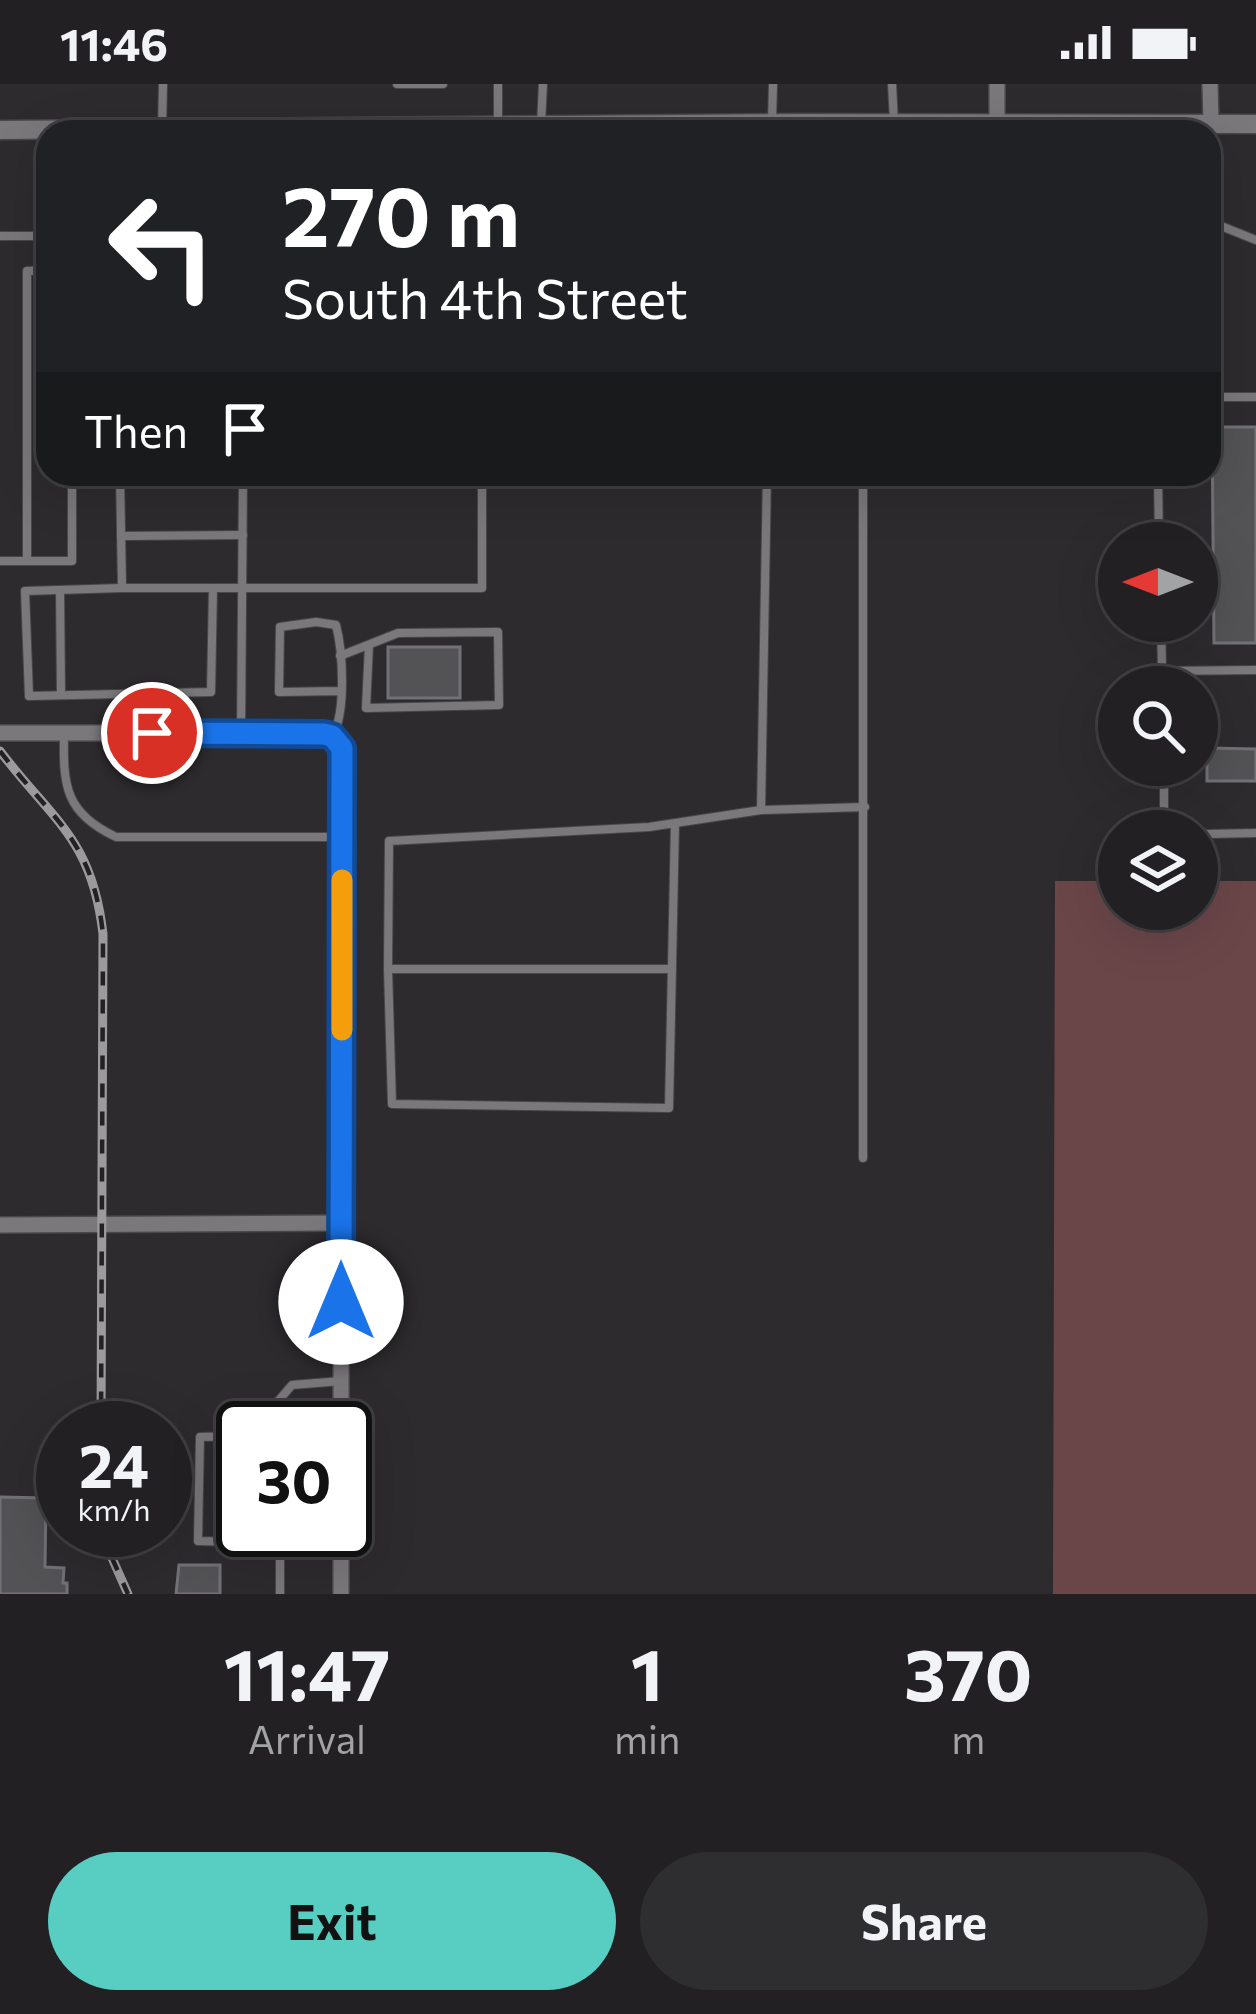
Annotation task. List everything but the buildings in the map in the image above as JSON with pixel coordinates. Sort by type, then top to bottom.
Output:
[{"type":"street","points":[[997,84],[997,120]]},
{"type":"street","points":[[1210,84],[1210,120]]},
{"type":"street","points":[[1221,123],[1256,124]]},
{"type":"street","points":[[0,130],[36,130]]},
{"type":"street","points":[[0,733],[310,733],[332,736],[342,748],[341,1401]]},
{"type":"street","points":[[0,1225],[342,1223]]},
{"type":"street","points":[[340,1594],[341,1557]]},
{"type":"lane","points":[[161,120],[163,84]]},
{"type":"lane","points":[[404,84],[443,84]]},
{"type":"lane","points":[[498,84],[498,120]]},
{"type":"lane","points":[[542,120],[543,84]]},
{"type":"lane","points":[[772,120],[773,84]]},
{"type":"lane","points":[[892,84],[894,120]]},
{"type":"lane","points":[[1221,226],[1256,240]]},
{"type":"lane","points":[[0,236],[36,236]]},
{"type":"lane","points":[[27,560],[27,271],[36,271]]},
{"type":"lane","points":[[1221,397],[1256,397]]},
{"type":"lane","points":[[0,560],[72,561],[72,486]]},
{"type":"lane","points":[[120,486],[122,588]]},
{"type":"lane","points":[[241,733],[244,486]]},
{"type":"lane","points":[[213,588],[212,692],[29,696],[26,591],[122,588],[213,588],[242,588],[482,588],[482,486]]},
{"type":"lane","points":[[761,810],[767,486]]},
{"type":"lane","points":[[863,486],[863,1158]]},
{"type":"lane","points":[[1158,486],[1159,522]]},
{"type":"lane","points":[[121,536],[243,535]]},
{"type":"lane","points":[[60,590],[62,695]]},
{"type":"lane","points":[[332,736],[340,722],[340,691],[340,656],[336,625],[280,626],[279,692],[340,691]]},
{"type":"lane","points":[[340,656],[398,633],[498,632],[499,705],[366,708],[369,645]]},
{"type":"lane","points":[[1218,670],[1256,670]]},
{"type":"lane","points":[[64,732],[64,770],[72,802],[97,828],[116,837],[342,837]]},
{"type":"lane","points":[[1163,786],[1164,818],[1205,833],[1256,833]]},
{"type":"lane","points":[[675,823],[669,1108],[392,1104],[389,842],[649,827],[675,823],[761,810],[865,807]]},
{"type":"lane","points":[[388,969],[672,969]]},
{"type":"lane","points":[[278,1401],[292,1385],[341,1381]]},
{"type":"lane","points":[[216,1437],[200,1437],[198,1540],[216,1541]]},
{"type":"lane","points":[[280,1557],[280,1594]]},
{"type":"shaded area","points":[[1055,881],[1098,881],[1098,930],[1218,930],[1218,881],[1256,881],[1256,1594],[1053,1594]]},
{"type":"railway","points":[[0,751],[80,852],[98,901],[103,934],[101,1401]]},
{"type":"railway","points":[[112,1557],[128,1594]]},
{"type":"slow traffic","points":[[342,880],[342,1030]]},
{"type":"route","points":[[152,733],[324,734],[342,748],[341,1302]]}]
